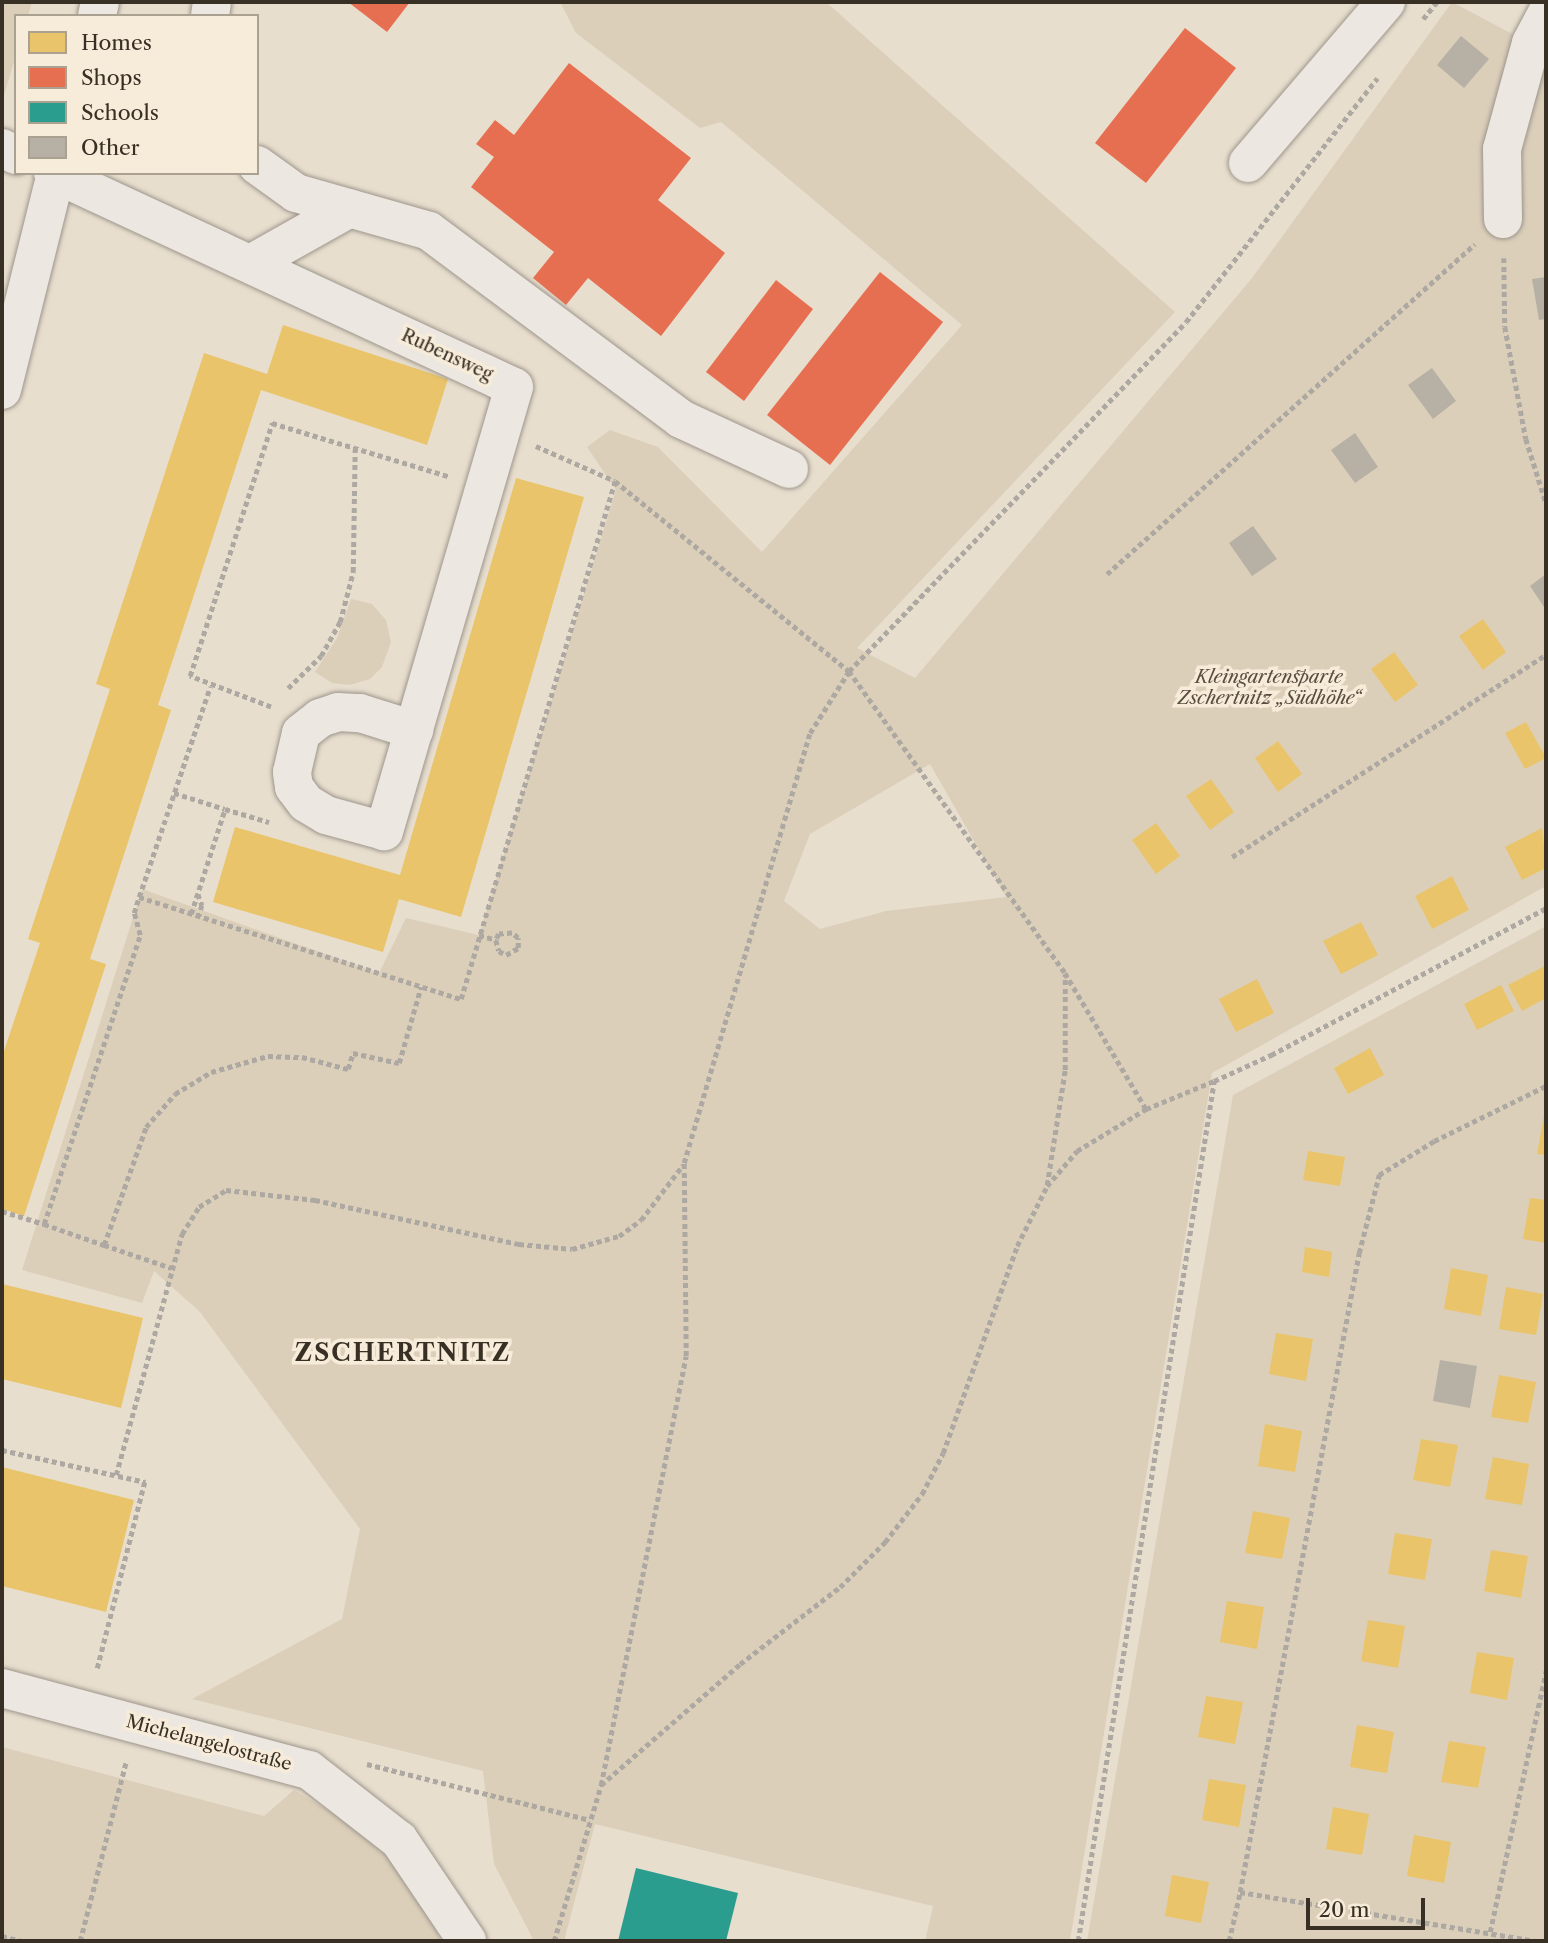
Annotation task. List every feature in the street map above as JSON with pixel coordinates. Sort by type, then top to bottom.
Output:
[{"type":"street","points":[[1248,163],[1386,2]]},
{"type":"street","points":[[1503,219],[1502,149],[1531,43],[1546,13],[1531,2]]},
{"type":"street","points":[[259,166],[296,193],[429,230],[681,419],[789,469]]},
{"type":"street","points":[[2,390],[55,175]]},
{"type":"street","name":"Rubensweg","points":[[57,175],[252,263],[514,387],[384,831],[326,815],[306,803],[294,787],[292,772],[301,733],[320,718]]},
{"type":"street","points":[[252,263],[350,208]]},
{"type":"street","points":[[320,718],[338,712],[360,713],[414,730]]},
{"type":"street","name":"Michelangelostraße","points":[[2,1688],[309,1769],[399,1840],[467,1941]]},
{"type":"path","points":[[1420,23],[1437,2]]},
{"type":"path","points":[[554,1941],[601,1784],[686,1356],[684,1163],[810,733],[849,671],[1186,322],[1378,76]]},
{"type":"path","points":[[1503,219],[1505,327],[1527,439],[1546,503]]},
{"type":"path","points":[[1107,574],[1503,219]]},
{"type":"path","points":[[320,718],[266,706],[210,687],[190,676],[272,423],[485,487]]},
{"type":"path","points":[[527,443],[615,481],[849,671],[1065,973],[1146,1109]]},
{"type":"path","points":[[281,694],[321,656],[340,622],[353,572],[355,449]]},
{"type":"path","points":[[1232,857],[1546,655]]},
{"type":"path","points":[[139,897],[210,687]]},
{"type":"path","points":[[266,706],[274,700]]},
{"type":"path","points":[[174,793],[225,809]]},
{"type":"path","points":[[191,914],[198,894],[202,905],[199,916]]},
{"type":"path","points":[[601,1784],[740,1664],[840,1587],[885,1542],[922,1493],[943,1453],[1017,1245],[1047,1186],[1077,1151],[1146,1109],[1271,1055],[1546,908]]},
{"type":"path","points":[[512,933],[518,939],[518,948],[506,955],[499,951],[496,940],[499,934],[512,933]]},
{"type":"path","points":[[479,935],[496,940]]},
{"type":"path","points":[[1047,1186],[1065,1070],[1065,973]]},
{"type":"path","points":[[44,1224],[126,976]]},
{"type":"path","points":[[104,1245],[136,1146],[175,1094],[211,1072],[260,1057],[302,1057],[348,1069],[353,1053],[398,1063],[421,987]]},
{"type":"path","points":[[1078,1941],[1214,1081]]},
{"type":"path","points":[[1229,1941],[1356,1267],[1378,1175],[1434,1141],[1546,1086]]},
{"type":"path","points":[[116,1475],[182,1234],[199,1207],[226,1190],[315,1200],[519,1244],[572,1249],[619,1236],[641,1220],[684,1163]]},
{"type":"path","points":[[2,1211],[171,1269]]},
{"type":"path","points":[[2,1450],[145,1482],[87,1710]]},
{"type":"path","points":[[1490,1932],[1546,1671]]},
{"type":"path","points":[[80,1941],[127,1755]]},
{"type":"path","points":[[309,1769],[367,1764],[590,1820]]},
{"type":"path","points":[[1240,1892],[1536,1941]]},
{"type":"path","points":[[2,1936],[22,1941]]},
{"type":"green space","points":[[2,2],[32,2],[29,14],[14,14],[14,62],[2,102]]},
{"type":"green space","name":"Kleingartensparte Zschertnitz „Südhöhe“","points":[[560,2],[826,2],[1175,312],[857,648],[915,678],[1252,278],[1452,2],[1546,52],[1546,886],[1212,1073],[1070,1941],[925,1941],[933,1906],[595,1824],[564,1941],[534,1941],[494,1864],[483,1771],[192,1699],[342,1619],[360,1529],[200,1312],[154,1271],[142,1303],[22,1270],[142,889],[379,973],[406,918],[479,935],[616,490],[587,447],[610,430],[658,447],[762,552],[962,325],[721,122],[700,128],[576,33]],"holes":[[[930,764],[1006,897],[886,911],[820,929],[784,901],[810,834]]]},
{"type":"green space","points":[[351,599],[372,604],[386,620],[391,642],[382,667],[370,679],[350,685],[332,683],[315,672],[337,638]]},
{"type":"green space","points":[[1546,926],[1546,1941],[1087,1941],[1233,1095]]},
{"type":"green space","points":[[2,1747],[264,1816],[294,1790],[348,1822],[395,1864],[427,1908],[441,1941],[2,1941]]},
{"type":"building: Homes","points":[[283,325],[448,379],[427,445],[261,390],[158,705],[171,710],[90,959],[106,964],[24,1216],[2,1209],[2,1057],[40,943],[28,939],[110,689],[96,684],[204,353],[267,374]]},
{"type":"building: Homes","points":[[516,478],[584,497],[461,917],[399,899],[383,952],[213,902],[235,827],[400,875]]},
{"type":"building: Homes","points":[[1483,619],[1506,652],[1483,670],[1459,636]]},
{"type":"building: Homes","points":[[1394,652],[1418,685],[1395,702],[1371,669]]},
{"type":"building: Homes","points":[[1526,722],[1546,758],[1525,769],[1505,733]]},
{"type":"building: Homes","points":[[1278,741],[1302,774],[1278,792],[1255,758]]},
{"type":"building: Homes","points":[[1211,779],[1234,812],[1210,830],[1186,796]]},
{"type":"building: Homes","points":[[1156,823],[1180,856],[1156,874],[1132,840]]},
{"type":"building: Homes","points":[[1542,828],[1546,868],[1522,880],[1505,847]]},
{"type":"building: Homes","points":[[1452,876],[1469,910],[1432,929],[1415,896]]},
{"type":"building: Homes","points":[[1361,922],[1378,955],[1341,974],[1323,941]]},
{"type":"building: Homes","points":[[1545,966],[1546,998],[1522,1011],[1508,985]]},
{"type":"building: Homes","points":[[1257,979],[1274,1013],[1236,1032],[1219,999]]},
{"type":"building: Homes","points":[[1501,985],[1514,1011],[1477,1030],[1464,1004]]},
{"type":"building: Homes","points":[[1370,1048],[1384,1075],[1348,1094],[1334,1068]]},
{"type":"building: Homes","points":[[1546,1110],[1546,1155],[1537,1154]]},
{"type":"building: Homes","points":[[1308,1151],[1345,1157],[1340,1186],[1303,1180]]},
{"type":"building: Homes","points":[[1530,1198],[1546,1200],[1546,1243],[1523,1239]]},
{"type":"building: Homes","points":[[1305,1247],[1332,1252],[1329,1277],[1302,1272]]},
{"type":"building: Homes","points":[[1451,1268],[1488,1275],[1481,1316],[1444,1309]]},
{"type":"building: Homes","points":[[2,1284],[143,1318],[121,1408],[2,1379]]},
{"type":"building: Homes","points":[[1506,1287],[1543,1294],[1536,1335],[1499,1329]]},
{"type":"building: Homes","points":[[1276,1333],[1313,1339],[1306,1381],[1269,1374]]},
{"type":"building: Homes","points":[[1499,1375],[1536,1382],[1528,1423],[1491,1417]]},
{"type":"building: Homes","points":[[1265,1424],[1302,1431],[1295,1472],[1258,1466]]},
{"type":"building: Homes","points":[[1421,1439],[1458,1445],[1450,1487],[1413,1480]]},
{"type":"building: Homes","points":[[1493,1457],[1529,1464],[1522,1505],[1485,1499]]},
{"type":"building: Homes","points":[[2,1467],[134,1500],[106,1612],[2,1586]]},
{"type":"building: Homes","points":[[1253,1511],[1290,1518],[1282,1559],[1245,1553]]},
{"type":"building: Homes","points":[[1395,1533],[1432,1539],[1425,1580],[1388,1574]]},
{"type":"building: Homes","points":[[1491,1550],[1528,1556],[1521,1598],[1484,1591]]},
{"type":"building: Homes","points":[[1227,1601],[1264,1607],[1257,1649],[1220,1642]]},
{"type":"building: Homes","points":[[1368,1620],[1405,1626],[1398,1668],[1361,1661]]},
{"type":"building: Homes","points":[[1477,1652],[1514,1658],[1507,1700],[1470,1693]]},
{"type":"building: Homes","points":[[1206,1696],[1243,1702],[1235,1744],[1198,1737]]},
{"type":"building: Homes","points":[[1357,1725],[1394,1732],[1387,1773],[1350,1767]]},
{"type":"building: Homes","points":[[1449,1741],[1486,1747],[1478,1788],[1441,1782]]},
{"type":"building: Homes","points":[[1209,1779],[1246,1785],[1239,1827],[1202,1820]]},
{"type":"building: Homes","points":[[1333,1807],[1369,1814],[1362,1855],[1326,1849]]},
{"type":"building: Homes","points":[[1414,1835],[1451,1842],[1444,1883],[1407,1876]]},
{"type":"building: Homes","points":[[1172,1875],[1209,1882],[1201,1923],[1165,1916]]},
{"type":"building: Shops","points":[[348,2],[410,2],[387,32]]},
{"type":"building: Shops","points":[[1185,28],[1236,68],[1146,183],[1095,143]]},
{"type":"building: Shops","points":[[569,63],[691,158],[658,200],[725,253],[661,336],[588,278],[566,305],[533,278],[554,252],[471,187],[494,157],[476,144],[495,120],[514,135]]},
{"type":"building: Shops","points":[[880,272],[943,322],[830,465],[767,415]]},
{"type":"building: Shops","points":[[776,280],[813,309],[744,401],[706,372]]},
{"type":"building: Schools","points":[[636,1868],[738,1893],[726,1941],[618,1941]]},
{"type":"building: Other","points":[[1461,36],[1489,59],[1464,88],[1437,65]]},
{"type":"building: Other","points":[[1546,277],[1546,319],[1539,320],[1532,279]]},
{"type":"building: Other","points":[[1432,368],[1456,401],[1433,419],[1408,385]]},
{"type":"building: Other","points":[[1355,433],[1378,467],[1355,483],[1331,450]]},
{"type":"building: Other","points":[[1253,526],[1277,559],[1252,576],[1229,543]]},
{"type":"building: Other","points":[[1546,574],[1546,610],[1530,586]]},
{"type":"building: Other","points":[[1440,1360],[1477,1366],[1470,1408],[1433,1401]]},
{"type":"district","name":"ZSCHERTNITZ","points":[[403,1353]]}]
